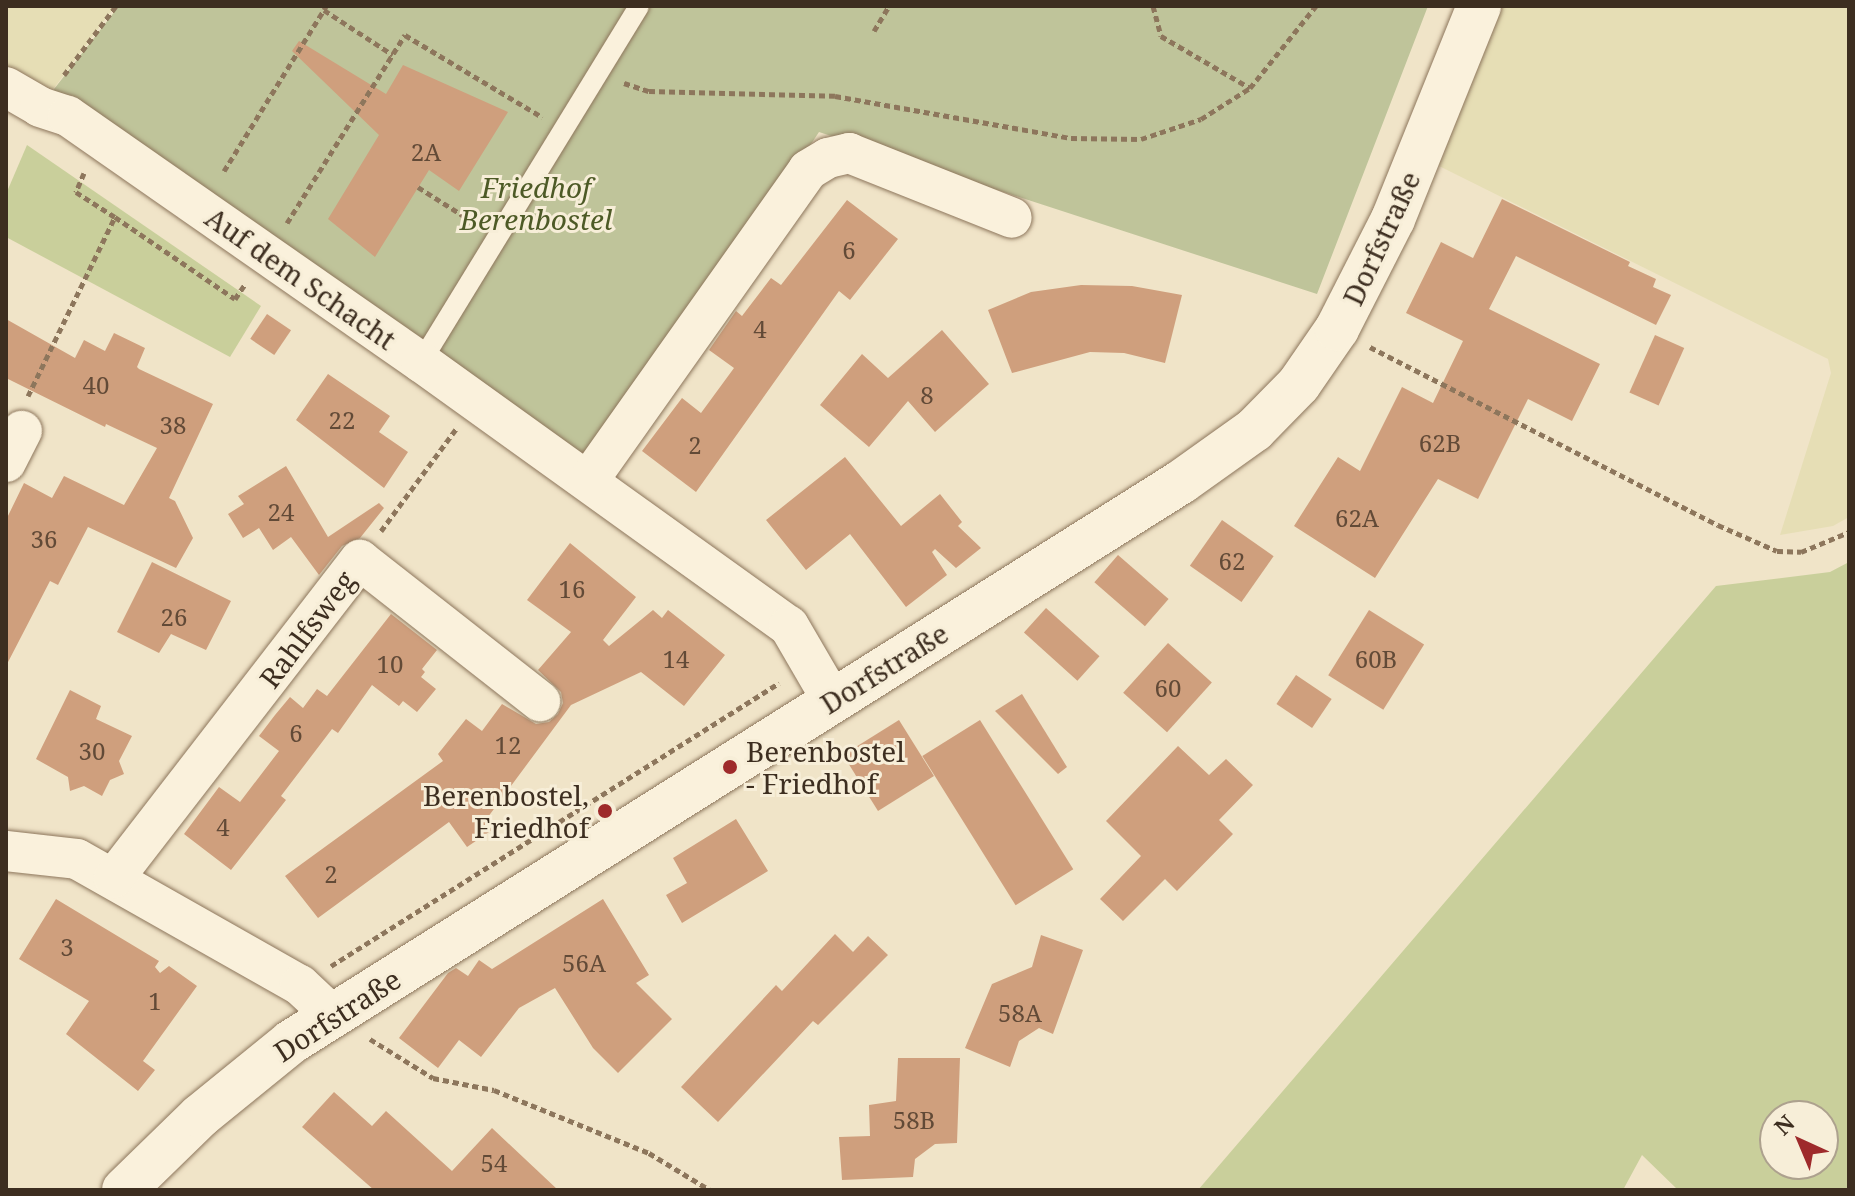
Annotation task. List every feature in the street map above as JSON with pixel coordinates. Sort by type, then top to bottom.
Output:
[{"type":"street","name":"Dorfstraße","points":[[124,1190],[253,1070],[333,1016],[1181,482],[1254,430],[1299,384],[1337,329],[1393,219],[1479,6]]},
{"type":"street","name":"Auf dem Schacht","points":[[6,87],[40,107],[68,116],[471,397],[789,626],[832,700]]},
{"type":"street","points":[[588,481],[808,170],[828,158],[849,153],[1012,218]]},
{"type":"street","name":"Rahlfsweg","points":[[114,878],[360,560],[540,701]]},
{"type":"street","points":[[6,851],[77,859],[300,985],[333,1016]]},
{"type":"lane","points":[[421,362],[639,6]]},
{"type":"path","points":[[40,107],[116,6]]},
{"type":"path","points":[[874,31],[889,6]]},
{"type":"path","points":[[598,74],[649,91],[835,96],[1071,138],[1141,139],[1201,119],[1250,88],[1316,6]]},
{"type":"path","points":[[1155,7],[1161,36],[1250,88]]},
{"type":"path","points":[[224,171],[325,8],[393,55]]},
{"type":"path","points":[[86,168],[76,192],[235,299],[405,35],[564,130]]},
{"type":"path","points":[[418,187],[498,238]]},
{"type":"path","points":[[14,447],[23,407],[115,217]]},
{"type":"path","points":[[1337,329],[1718,525],[1777,551],[1801,552],[1849,532]]},
{"type":"path","points":[[360,560],[456,429],[456,418],[471,397]]},
{"type":"path","points":[[333,1016],[433,1078],[494,1090],[649,1153],[710,1190]]},
{"type":"shaded area","points":[[6,6],[115,6],[40,107],[6,87]]},
{"type":"shaded area","points":[[1499,6],[1849,6],[1849,517],[1833,526],[1780,535],[1831,373],[1828,359],[1435,164]]},
{"type":"green space","name":"Friedhof Berenbostel","points":[[119,6],[1428,6],[1317,294],[819,132],[588,481],[40,107]]},
{"type":"green space","points":[[27,145],[261,306],[230,357],[6,237],[6,194]]},
{"type":"green space","points":[[1849,562],[1849,1190],[1678,1190],[1642,1155],[1623,1190],[1198,1190],[1716,586],[1830,572]]},
{"type":"building","points":[[299,41],[386,94],[403,65],[508,112],[459,191],[429,170],[375,257],[328,219],[379,135],[292,51]]},
{"type":"building","points":[[1502,199],[1630,262],[1628,266],[1656,279],[1653,287],[1671,295],[1656,325],[1516,256],[1489,309],[1600,364],[1572,421],[1528,399],[1478,499],[1438,479],[1375,578],[1294,526],[1338,457],[1360,471],[1402,387],[1433,403],[1463,341],[1406,313],[1441,242],[1473,258]]},
{"type":"building","points":[[847,200],[898,239],[850,300],[839,291],[696,492],[642,451],[682,398],[701,413],[734,368],[709,350],[736,311],[742,316],[771,278],[781,285]]},
{"type":"building","points":[[1081,285],[1132,286],[1182,295],[1165,363],[1124,353],[1090,352],[1012,373],[988,310],[1031,292]]},
{"type":"building","points":[[267,314],[291,330],[274,355],[250,339]]},
{"type":"building","points":[[6,319],[75,358],[84,340],[105,351],[114,333],[145,348],[137,367],[139,369],[213,404],[169,498],[175,501],[193,538],[176,568],[88,527],[58,585],[50,581],[6,666],[6,520],[24,483],[52,498],[64,476],[124,505],[157,448],[106,424],[105,427],[6,378]]},
{"type":"building","points":[[942,330],[989,384],[935,432],[908,401],[869,447],[820,405],[862,354],[888,378]]},
{"type":"building","points":[[1655,335],[1684,348],[1659,406],[1629,393]]},
{"type":"building","points":[[328,374],[390,416],[379,432],[408,452],[384,488],[296,420]]},
{"type":"building","points":[[845,457],[901,526],[940,494],[962,522],[958,526],[981,548],[956,568],[935,549],[932,552],[947,575],[906,607],[850,534],[806,570],[766,520]]},
{"type":"building","points":[[286,466],[328,537],[379,503],[384,508],[360,538],[342,546],[319,575],[291,537],[273,550],[259,528],[243,538],[228,514],[244,504],[238,496]]},
{"type":"building","points":[[1222,520],[1274,556],[1241,602],[1190,566]]},
{"type":"building","points":[[570,543],[636,597],[603,640],[609,646],[653,610],[662,618],[668,610],[725,655],[684,706],[641,672],[571,705],[485,821],[492,830],[467,847],[449,822],[318,918],[285,876],[443,761],[438,754],[466,719],[482,731],[502,704],[536,724],[549,722],[558,714],[563,703],[561,692],[538,670],[571,632],[527,600]]},
{"type":"building","points":[[1118,555],[1169,599],[1145,626],[1094,582]]},
{"type":"building","points":[[152,562],[231,601],[206,650],[171,634],[159,653],[117,632]]},
{"type":"building","points":[[1046,608],[1100,656],[1077,681],[1024,633]]},
{"type":"building","points":[[1369,610],[1424,644],[1383,710],[1328,675]]},
{"type":"building","points":[[391,614],[437,650],[422,669],[425,672],[421,677],[436,689],[417,712],[403,701],[399,706],[372,685],[338,733],[332,729],[281,796],[286,800],[231,870],[184,834],[219,787],[240,802],[279,751],[259,736],[275,715],[290,697],[303,708],[317,689],[327,696]]},
{"type":"building","points":[[1168,643],[1212,682],[1167,732],[1123,693]]},
{"type":"building","points":[[1296,675],[1332,699],[1312,728],[1276,704]]},
{"type":"building","points":[[70,690],[101,706],[96,719],[132,736],[119,761],[124,774],[110,780],[102,796],[84,786],[70,791],[68,777],[36,759]]},
{"type":"building","points":[[1022,694],[1067,767],[1058,774],[995,711]]},
{"type":"building","points":[[899,720],[934,776],[878,811],[843,755]]},
{"type":"building","points":[[980,720],[1073,869],[1016,905],[922,756]]},
{"type":"building","points":[[1178,746],[1209,775],[1226,759],[1253,785],[1219,820],[1233,834],[1177,891],[1165,879],[1123,921],[1100,899],[1141,856],[1106,821]]},
{"type":"building","points":[[736,819],[768,871],[682,923],[666,895],[687,883],[673,858]]},
{"type":"building","points":[[56,899],[159,961],[155,967],[160,973],[169,966],[197,986],[143,1061],[155,1070],[138,1091],[66,1034],[89,1001],[19,959]]},
{"type":"building","points":[[603,899],[649,975],[636,983],[672,1019],[618,1073],[593,1048],[555,988],[519,1008],[481,1057],[459,1040],[438,1068],[399,1038],[448,973],[456,968],[468,976],[479,960],[492,969]]},
{"type":"building","points":[[835,934],[853,952],[868,936],[888,955],[818,1025],[813,1021],[718,1122],[681,1087],[776,985],[782,991]]},
{"type":"building","points":[[1041,935],[1083,950],[1053,1034],[1039,1028],[1019,1041],[1010,1067],[965,1048],[992,984],[1032,967]]},
{"type":"building","points":[[898,1058],[960,1058],[957,1143],[935,1144],[915,1159],[913,1177],[842,1180],[839,1137],[870,1136],[869,1105],[896,1101]]},
{"type":"building","points":[[334,1092],[372,1126],[386,1111],[452,1171],[492,1128],[558,1190],[374,1190],[302,1127]]},
{"type":"place","name":"Berenbostel - Friedhof","points":[[730,767]]},
{"type":"place","name":"Berenbostel, Friedhof","points":[[605,811]]}]
